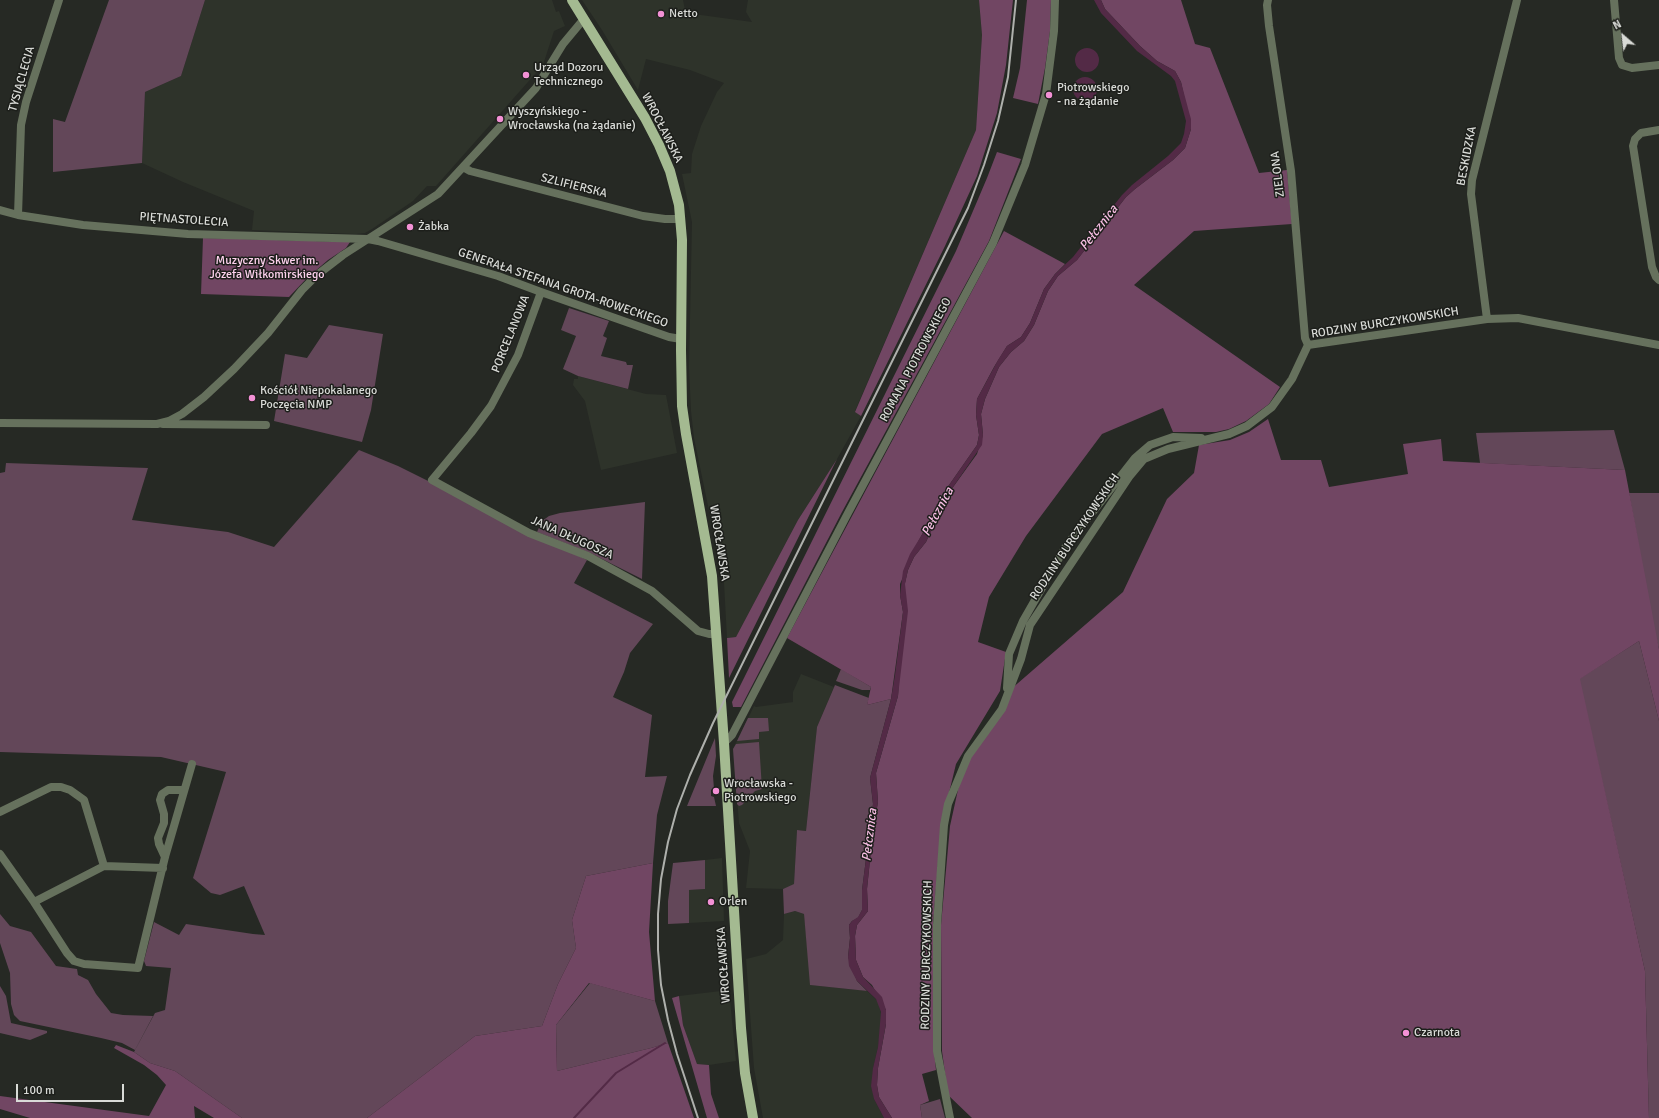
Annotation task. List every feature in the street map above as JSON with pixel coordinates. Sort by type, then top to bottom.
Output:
[{"type":"main road","name":"WROCŁAWSKA","points":[[572,0],[583,20],[641,111],[659,145],[673,181],[681,219],[681,381],[684,417],[710,560],[723,722],[741,1028],[745,1073],[753,1118]]},
{"type":"street","name":"TYSIĄCLECIA","points":[[18,215],[21,125],[26,102],[59,0]]},
{"type":"street","name":"ROMANA PIOTROWSKIEGO","points":[[724,744],[732,735],[992,243],[1025,165],[1046,94],[1054,31],[1055,0]]},
{"type":"street","name":"ZIELONA","points":[[1268,0],[1269,26],[1291,171],[1305,338],[1308,345]]},
{"type":"street","name":"BESKIDZKA","points":[[1487,319],[1471,194],[1472,180],[1517,0]]},
{"type":"street","points":[[1614,0],[1619,58],[1622,65],[1632,68],[1659,64]]},
{"type":"street","points":[[157,424],[169,421],[182,414],[204,397],[234,369],[263,338],[302,290],[317,275],[344,255],[438,194],[536,88],[563,44],[583,20]]},
{"type":"street","points":[[1659,130],[1641,133],[1635,139],[1633,146],[1652,267],[1656,277],[1659,280]]},
{"type":"street","name":"SZLIFIERSKA","points":[[463,167],[470,171],[639,215],[665,219],[681,219]]},
{"type":"street","name":"PIĘTNASTOLECIA","points":[[0,210],[18,215],[83,224],[188,234],[368,240]]},
{"type":"street","name":"GENERAŁA STEFANA GROTA-ROWECKIEGO","points":[[368,240],[378,241],[498,276],[669,337],[681,339]]},
{"type":"street","name":"PORCELANOWA","points":[[432,480],[491,406],[518,355],[541,292]]},
{"type":"street","name":"RODZINY BURCZYKOWSKICH","points":[[950,1118],[938,1051],[937,926],[944,825],[948,804],[968,756],[996,720],[1002,709],[1021,659],[1030,625],[1129,477],[1144,459],[1168,449],[1229,434],[1247,426],[1272,407],[1292,379],[1308,345],[1487,319],[1518,318],[1659,346]]},
{"type":"street","points":[[0,423],[266,425]]},
{"type":"street","name":"RODZINY BURCZYKOWSKICH","points":[[1006,697],[1009,654],[1023,621],[1066,546],[1135,458],[1150,445],[1174,437],[1212,438]]},
{"type":"street","name":"JANA DŁUGOSZA","points":[[432,480],[529,533],[588,556],[652,591],[698,631],[709,634],[717,634]]},
{"type":"street","points":[[723,722],[737,719],[744,712]]},
{"type":"street","points":[[0,854],[34,902],[67,954],[74,961],[84,964],[138,968],[165,857],[192,764]]},
{"type":"street","points":[[1,810],[51,787],[61,787],[70,790],[84,800],[104,866]]},
{"type":"street","points":[[165,857],[158,838],[164,823],[164,814],[160,800],[162,794],[168,790],[184,790]]},
{"type":"street","points":[[34,902],[104,866],[163,868]]},
{"type":"shaded area","points":[[109,0],[205,0],[181,76],[145,92],[142,163],[53,172],[53,119],[65,122]]},
{"type":"shaded area","points":[[205,0],[552,0],[556,12],[559,11],[565,26],[554,31],[543,65],[436,186],[427,186],[413,201],[372,229],[365,233],[356,234],[252,230],[254,211],[183,182],[142,163],[145,92],[181,76]]},
{"type":"shaded area","points":[[582,0],[683,0],[686,15],[701,15],[752,22],[746,12],[748,0],[979,0],[982,35],[976,130],[855,411],[861,416],[837,459],[798,520],[736,637],[727,638],[724,583],[694,438],[689,368],[692,222],[682,174],[691,173],[692,154],[701,126],[717,92],[724,83],[690,70],[646,59],[638,90]]},
{"type":"shaded area","points":[[569,308],[609,321],[603,336],[607,338],[601,356],[626,362],[627,365],[633,365],[628,389],[578,376],[563,369],[576,336],[561,330]]},
{"type":"shaded area","points":[[329,325],[383,334],[371,410],[362,442],[274,421],[285,354],[307,358]]},
{"type":"shaded area","points":[[578,376],[646,394],[666,395],[677,453],[601,470],[585,401],[573,385],[574,379],[578,379]]},
{"type":"shaded area","points":[[1614,430],[1625,470],[1480,463],[1476,433]]},
{"type":"shaded area","points":[[359,450],[398,466],[587,560],[574,583],[653,624],[630,653],[624,672],[613,697],[652,715],[645,777],[667,776],[657,815],[653,863],[586,876],[572,920],[576,948],[558,984],[542,1026],[475,1036],[367,1118],[242,1118],[175,1071],[150,1063],[134,1052],[155,1013],[165,1010],[171,968],[146,966],[144,961],[154,922],[179,935],[186,924],[265,935],[244,886],[220,895],[211,893],[193,878],[226,772],[161,757],[0,752],[0,473],[5,472],[6,463],[148,468],[132,520],[228,532],[274,547]]},
{"type":"shaded area","points":[[1629,493],[1659,493],[1659,649],[1654,631]]},
{"type":"shaded area","points":[[645,502],[642,579],[590,553],[537,532],[542,521],[549,516],[560,513]]},
{"type":"shaded area","points":[[1639,641],[1659,721],[1659,1118],[1649,1118],[1645,971],[1579,679]]},
{"type":"shaded area","points":[[841,669],[871,687],[870,690],[862,690],[836,681]]},
{"type":"shaded area","points":[[801,674],[834,687],[817,727],[806,831],[797,830],[794,885],[783,889],[746,888],[750,851],[739,823],[733,749],[754,706],[793,702],[793,692]]},
{"type":"shaded area","points":[[835,685],[869,698],[867,705],[891,699],[870,778],[873,804],[862,890],[862,910],[858,918],[852,921],[849,925],[850,938],[848,957],[857,981],[867,991],[810,985],[804,914],[795,911],[784,914],[783,889],[794,884],[797,830],[806,831],[817,727]]},
{"type":"shaded area","points":[[748,718],[768,718],[769,731],[759,732],[759,739],[737,741]]},
{"type":"shaded area","points":[[715,738],[716,756],[713,776],[714,789],[711,790],[711,796],[714,797],[716,806],[687,806]]},
{"type":"shaded area","points":[[759,742],[762,789],[755,791],[742,805],[739,806],[737,804],[733,749],[736,744]]},
{"type":"shaded area","points":[[722,858],[724,921],[689,923],[689,890],[705,889],[705,860]]},
{"type":"shaded area","points":[[705,860],[705,889],[689,890],[689,923],[668,924],[668,901],[673,863]]},
{"type":"shaded area","points":[[795,911],[804,914],[811,985],[867,991],[878,1001],[881,1013],[881,1024],[873,1068],[874,1099],[884,1118],[763,1118],[754,1068],[746,959],[766,954],[783,940],[784,914]]},
{"type":"shaded area","points":[[0,914],[10,926],[31,932],[56,966],[77,969],[78,975],[88,980],[96,994],[111,1013],[153,1016],[135,1050],[122,1043],[20,1021],[14,1015],[11,1004],[10,973],[0,943]]},
{"type":"shaded area","points":[[590,983],[655,1001],[668,1043],[557,1071],[556,1025]]},
{"type":"shaded area","points":[[0,986],[6,996],[11,1023],[47,1031],[47,1033],[30,1040],[0,1033]]},
{"type":"shaded area","points":[[729,990],[736,1061],[709,1065],[697,1064],[683,1025],[679,996]]},
{"type":"shaded area","points":[[940,1099],[945,1118],[922,1118],[920,1105]]},
{"type":"green space","points":[[979,0],[1013,0],[1006,65],[997,113],[977,176],[945,246],[861,416],[855,412],[976,130],[982,35]]},
{"type":"green space","points":[[1027,0],[1051,0],[1050,31],[1038,104],[1013,98],[1020,68]]},
{"type":"green space","points":[[1101,0],[1181,0],[1195,44],[1210,48],[1259,173],[1287,170],[1292,224],[1194,231],[1134,285],[1280,387],[1269,404],[1246,421],[1229,429],[1216,432],[1173,432],[1163,408],[1102,434],[1026,536],[989,597],[978,642],[1006,652],[1000,691],[956,764],[941,826],[933,925],[934,1051],[936,1070],[922,1074],[929,1101],[920,1105],[922,1118],[892,1118],[879,1097],[877,1085],[878,1068],[886,1024],[886,1010],[872,985],[863,977],[856,960],[855,936],[857,925],[868,911],[867,889],[873,831],[878,802],[876,773],[898,696],[905,583],[908,570],[914,557],[926,542],[938,511],[977,454],[983,435],[981,414],[985,399],[999,367],[1011,352],[1024,341],[1034,325],[1048,291],[1058,276],[1077,260],[1126,197],[1173,160],[1185,148],[1191,129],[1181,82],[1175,71],[1157,61],[1140,46],[1105,9]]},
{"type":"green space","points":[[997,152],[1021,159],[989,241],[842,512],[741,707],[733,707],[732,702],[956,251]]},
{"type":"green space","points":[[1004,231],[1065,264],[1055,274],[1044,289],[1030,323],[1021,337],[1007,346],[977,399],[976,415],[979,435],[977,445],[947,488],[919,540],[900,584],[903,612],[891,699],[867,705],[871,687],[787,638]]},
{"type":"green space","name":"Muzyczny Skwer im. Józefa Wiłkomirskiego","points":[[203,238],[350,242],[346,248],[328,260],[307,278],[289,297],[201,294]]},
{"type":"green space","points":[[1268,419],[1281,460],[1321,460],[1329,487],[1408,474],[1403,444],[1441,439],[1443,461],[1625,470],[1659,649],[1659,721],[1639,641],[1580,679],[1645,971],[1649,1118],[972,1118],[948,1095],[942,1051],[941,925],[950,826],[963,767],[1010,690],[1123,592],[1167,499],[1194,473],[1199,445],[1230,440],[1249,432]]},
{"type":"green space","points":[[837,459],[729,678],[727,638],[736,637],[798,520]]},
{"type":"green space","points":[[653,863],[649,932],[655,1001],[589,983],[556,1025],[557,1071],[668,1043],[694,1118],[367,1118],[475,1036],[542,1026],[558,984],[576,948],[572,920],[586,876]]},
{"type":"green space","points":[[679,996],[683,1025],[697,1064],[709,1065],[711,1094],[719,1118],[707,1118],[672,998]]},
{"type":"green space","points":[[116,1045],[134,1052],[150,1063],[175,1071],[242,1118],[214,1118],[194,1106],[195,1118],[30,1118],[0,1109],[0,1096],[149,1116],[166,1085],[157,1075],[144,1065],[114,1048]]},
{"type":"water","name":"Pełcznica","points":[[1094,0],[1101,0],[1105,9],[1140,46],[1157,61],[1175,71],[1181,82],[1191,119],[1191,129],[1185,148],[1173,160],[1126,197],[1077,260],[1058,276],[1048,291],[1034,325],[1024,341],[1011,352],[999,367],[985,399],[981,414],[983,435],[982,445],[938,511],[926,542],[914,557],[908,570],[905,584],[908,611],[898,696],[876,773],[878,802],[873,831],[867,889],[868,911],[857,925],[855,936],[856,960],[863,977],[882,997],[886,1010],[886,1024],[878,1068],[877,1085],[879,1097],[892,1118],[884,1118],[874,1099],[871,1086],[873,1068],[878,1047],[881,1012],[876,999],[857,981],[849,966],[849,925],[858,917],[862,910],[862,890],[873,804],[870,778],[891,699],[895,675],[903,612],[900,595],[903,571],[910,554],[926,528],[947,488],[977,445],[979,435],[976,415],[977,399],[1007,346],[1021,337],[1030,323],[1044,289],[1055,274],[1073,257],[1122,195],[1168,156],[1181,143],[1184,134],[1186,121],[1175,81],[1171,76],[1137,51],[1101,13]]},
{"type":"water","points":[[1087,48],[1096,51],[1099,60],[1096,69],[1087,72],[1078,69],[1075,60],[1078,51]]},
{"type":"water","points":[[1085,77],[1094,80],[1097,89],[1094,98],[1085,101],[1076,98],[1073,89],[1076,80]]},
{"type":"waterway","points":[[574,1118],[616,1073],[665,1043]]},
{"type":"railway","points":[[698,1118],[677,1054],[668,1020],[661,985],[658,950],[658,914],[661,879],[668,842],[677,809],[713,723],[968,208],[998,121],[1008,77],[1016,0]]},
{"type":"place","name":"Netto","points":[[661,14]]},
{"type":"place","name":"Urząd Dozoru Technicznego","points":[[526,75]]},
{"type":"place","name":"Piotrowskiego - na żądanie","points":[[1049,95]]},
{"type":"place","name":"Wyszyńskiego - Wrocławska (na żądanie)","points":[[500,119]]},
{"type":"place","name":"Żabka","points":[[410,227]]},
{"type":"place","name":"Kościół Niepokalanego Poczęcia NMP","points":[[252,398]]},
{"type":"place","name":"Wrocławska - Piotrowskiego","points":[[716,791]]},
{"type":"place","name":"Orlen","points":[[711,902]]},
{"type":"place","name":"Czarnota","points":[[1406,1033]]}]
